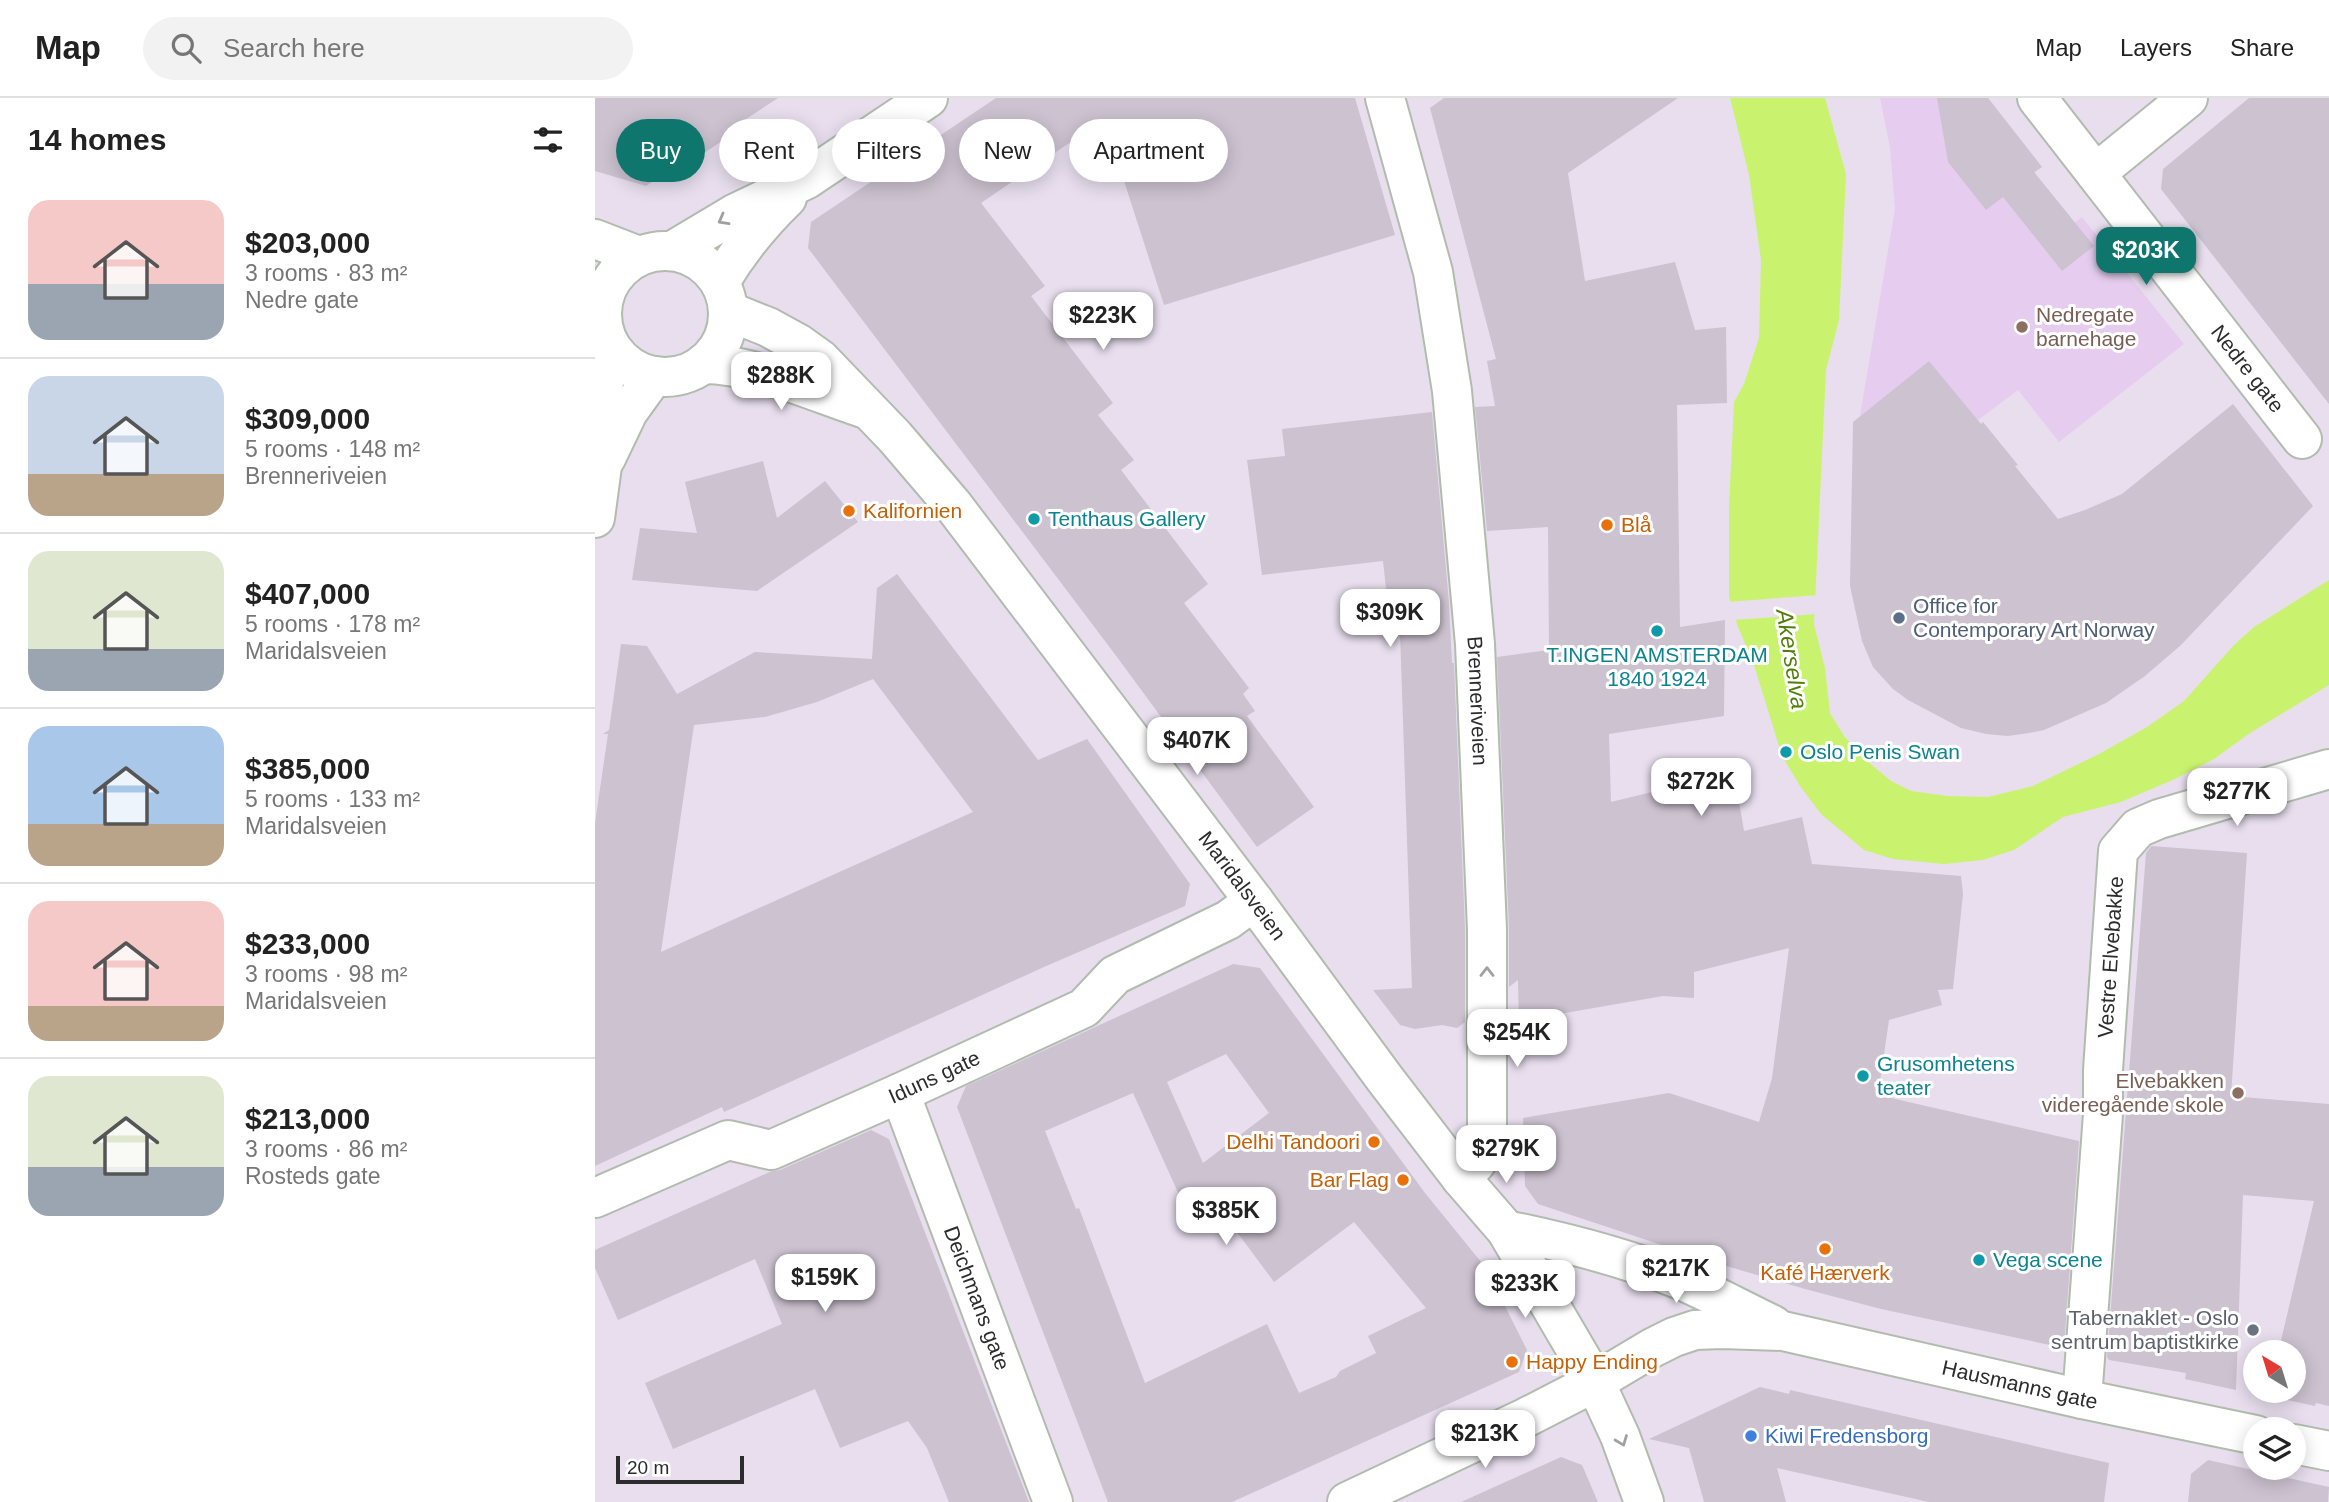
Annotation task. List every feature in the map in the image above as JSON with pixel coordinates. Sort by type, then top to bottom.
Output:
[{"type":"street","points":[[818,172],[928,98]]},
{"type":"street","name":"Brenneriveien","points":[[1385,98],[1433,272],[1452,391],[1475,644],[1487,929],[1487,1146],[1476,1163],[1461,1178]]},
{"type":"street","name":"Nedre gate","points":[[2037,98],[2302,439]]},
{"type":"street","points":[[2096,173],[2188,98]]},
{"type":"street","points":[[595,518],[603,466],[602,318],[608,288],[620,270],[801,182]]},
{"type":"street","points":[[703,364],[717,349],[726,331],[724,297],[735,257],[756,229],[804,182]]},
{"type":"street","name":"Maridalsveien","points":[[595,239],[655,253],[686,254],[700,261],[711,271],[724,297],[820,359],[914,457],[1254,901],[1385,1079],[1461,1178],[1506,1230],[1595,1382],[1620,1436],[1644,1502]]},
{"type":"street","points":[[602,318],[620,358],[636,370],[654,376],[620,425],[603,466]]},
{"type":"street","name":"Maridalsveien","points":[[654,376],[672,377],[703,364],[723,364],[746,369],[866,409]]},
{"type":"street","name":"Vestre Elvebakke","points":[[2081,1399],[2103,1114],[2103,1070],[2118,851],[2138,828],[2159,819],[2329,769]]},
{"type":"street","name":"Iduns gate","points":[[595,1198],[728,1140],[771,1150],[900,1093],[1084,1008],[1115,975],[1228,920],[1254,901]]},
{"type":"street","name":"Deichmans gate","points":[[900,1093],[1053,1502]]},
{"type":"street","name":"Hausmanns gate","points":[[1506,1230],[1573,1244],[1681,1280],[1783,1331]]},
{"type":"street","name":"Hausmanns gate","points":[[1347,1502],[1525,1418],[1595,1382],[1652,1348],[1695,1330],[1722,1328],[1783,1331],[2081,1399],[2243,1432]]},
{"type":"street","points":[[2306,1446],[2329,1451]]},
{"type":"shaded area","name":"Nedregate barnehage","points":[[1880,98],[1988,98],[2042,167],[2031,176],[2069,227],[2082,217],[2184,344],[2059,442],[2018,390],[1977,421],[1856,439],[1895,209],[1890,148]]},
{"type":"water","name":"Akerselva","points":[[1730,98],[1825,98],[1846,174],[1839,320],[1826,370],[1814,624],[1825,668],[1830,713],[1844,736],[1867,761],[1891,781],[1911,791],[1947,796],[1988,797],[2033,786],[2147,727],[2184,701],[2234,645],[2254,627],[2329,580],[2329,685],[2250,733],[2214,759],[2175,779],[2121,802],[2063,817],[2014,850],[1983,860],[1944,864],[1893,859],[1864,850],[1821,814],[1782,756],[1753,662],[1729,597],[1729,507],[1734,402],[1744,384],[1759,338],[1761,260],[1749,175]]},
{"type":"pier","points":[[1819,595],[1818,614],[1732,620],[1727,602]]},
{"type":"building","points":[[595,98],[778,98],[746,119],[719,119],[719,143],[705,152],[705,119],[616,119],[616,177],[595,171]]},
{"type":"building","points":[[996,98],[1355,98],[1395,235],[1164,305],[1124,182],[1228,182],[1228,119],[1069,119],[1069,143],[1055,153],[1055,119],[965,119]]},
{"type":"building","points":[[1444,98],[1678,98],[1568,173],[1585,281],[1675,262],[1695,330],[1726,327],[1727,403],[1677,405],[1680,627],[1725,620],[1724,716],[1609,734],[1611,802],[1734,772],[1744,831],[1802,817],[1812,864],[1961,876],[1963,894],[1953,989],[1938,990],[1942,1005],[1889,1020],[1878,1095],[2079,1141],[2064,1348],[1881,1309],[1716,1263],[1538,1204],[1525,1186],[1523,1118],[1669,1093],[1759,1122],[1772,1078],[1789,948],[1694,972],[1694,998],[1663,996],[1519,1021],[1518,980],[1509,987],[1509,928],[1497,657],[1549,650],[1548,527],[1487,531],[1475,407],[1495,406],[1487,361],[1496,359],[1430,108]]},
{"type":"building","points":[[1937,98],[1988,98],[2042,167],[2034,172],[2094,246],[2062,271],[2003,197],[1986,210],[1948,162]]},
{"type":"building","points":[[2249,98],[2329,98],[2329,404],[2161,189],[2163,169]]},
{"type":"building","points":[[959,123],[959,182],[1012,182],[981,203],[1045,286],[1031,296],[1113,403],[1098,415],[1134,460],[1121,470],[1208,584],[1184,603],[1249,688],[1243,694],[1255,711],[1247,716],[1314,807],[1257,847],[808,248],[811,222],[871,182],[945,182],[945,132]]},
{"type":"building","points":[[632,182],[652,182],[646,186]]},
{"type":"building","points":[[1929,361],[1981,424],[1983,422],[2058,519],[2122,494],[2233,404],[2313,506],[2181,645],[2145,676],[2106,703],[2044,730],[2029,733],[2008,736],[1961,728],[1908,700],[1893,689],[1873,667],[1862,641],[1850,586],[1853,422]]},
{"type":"building","points":[[1432,412],[1454,663],[1465,929],[1465,1022],[1457,1028],[1442,1025],[1415,1029],[1400,1025],[1373,990],[1412,988],[1400,632],[1391,634],[1383,561],[1262,575],[1247,460],[1285,456],[1282,429]]},
{"type":"building","points":[[763,461],[777,518],[825,481],[858,522],[757,591],[632,580],[640,528],[697,533],[685,482]]},
{"type":"building","points":[[897,574],[1038,760],[1087,739],[1190,884],[1185,906],[724,1112],[722,1107],[595,1166],[595,823],[608,734],[603,734],[609,730],[621,644],[647,646],[677,694],[755,652],[872,659],[877,588]],"holes":[[[873,679],[973,812],[661,952],[694,725],[765,717],[817,702]]]},
{"type":"building","points":[[2151,846],[2247,853],[2231,1096],[2329,1104],[2329,1406],[2306,1404],[2307,1340],[2281,1340],[2314,1201],[2243,1195],[2236,1390],[2185,1379],[2186,1373],[2109,1360],[2107,1357],[2146,853]]},
{"type":"building","points":[[1233,964],[1260,968],[1425,1193],[1486,1268],[1527,1350],[1519,1372],[1232,1502],[1108,1502],[957,1107],[966,1086]],"holes":[[[1226,1054],[1269,1113],[1203,1163],[1167,1082]],[[1133,1093],[1190,1219],[1214,1201],[1274,1282],[1354,1222],[1426,1308],[1368,1336],[1376,1353],[1340,1371],[1336,1377],[1299,1393],[1267,1324],[1145,1383],[1079,1208],[1076,1209],[1045,1131]]]},
{"type":"building","points":[[871,1130],[889,1139],[1029,1502],[949,1502],[927,1448],[908,1421],[840,1448],[815,1389],[673,1449],[645,1383],[782,1324],[755,1259],[618,1320],[595,1268],[595,1250]]},
{"type":"building","points":[[1760,1387],[1789,1394],[1790,1390],[2109,1463],[2104,1502],[1929,1502],[1777,1468],[1786,1502],[1704,1502],[1689,1448],[1649,1439]]},
{"type":"building","points":[[1561,1457],[1582,1465],[1598,1502],[1461,1502]]},
{"type":"building","points":[[2208,1460],[2243,1468],[2243,1480],[2298,1480],[2329,1487],[2328,1502],[2188,1502],[2191,1474]]},
{"type":"place","name":"Nedregate barnehage","points":[[2022,327]]},
{"type":"place","name":"Kalifornien","points":[[849,511]]},
{"type":"place","name":"Tenthaus Gallery","points":[[1034,519]]},
{"type":"place","name":"Blå","points":[[1607,525]]},
{"type":"place","name":"Office for Contemporary Art Norway","points":[[1899,618]]},
{"type":"place","name":"T.INGEN AMSTERDAM 1840 1924","points":[[1657,631]]},
{"type":"place","name":"Oslo Penis Swan","points":[[1786,752]]},
{"type":"place","name":"Grusomhetens teater","points":[[1863,1076]]},
{"type":"place","name":"Elvebakken videregående skole","points":[[2238,1093]]},
{"type":"place","name":"Delhi Tandoori","points":[[1374,1142]]},
{"type":"place","name":"Bar Flag","points":[[1403,1180]]},
{"type":"place","name":"Kafé Hærverk","points":[[1825,1249]]},
{"type":"place","name":"Vega scene","points":[[1979,1260]]},
{"type":"place","name":"Tabernaklet - Oslo sentrum baptistkirke","points":[[2253,1330]]},
{"type":"place","name":"Happy Ending","points":[[1512,1362]]},
{"type":"place","name":"Kiwi Fredensborg","points":[[1751,1436]]}]
